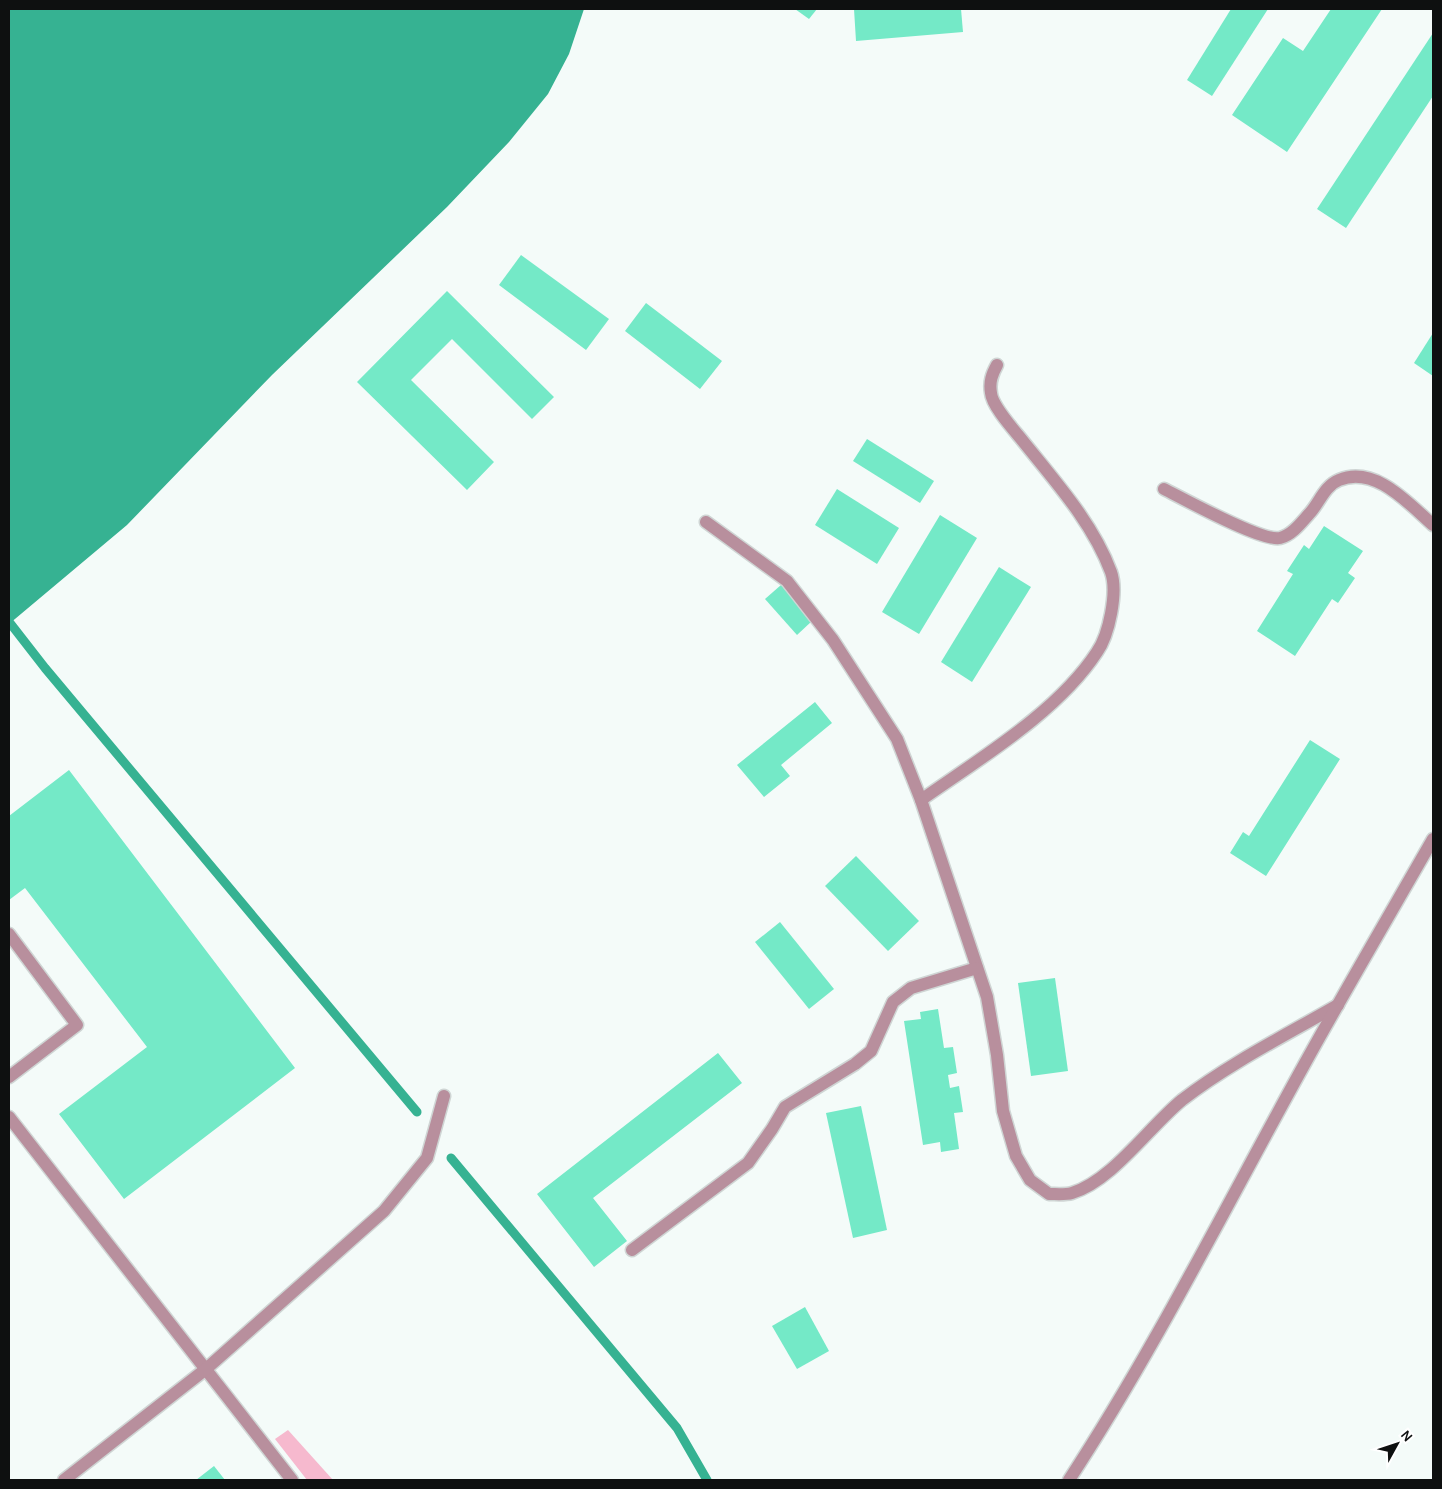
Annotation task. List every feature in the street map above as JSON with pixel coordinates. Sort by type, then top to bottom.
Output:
[{"type":"street","points":[[921,800],[1009,737],[1072,686],[1098,651],[1113,609],[1111,573],[1088,527],[1054,479],[1009,425],[991,395],[991,375],[997,364]]},
{"type":"street","points":[[1164,489],[1260,535],[1279,538],[1296,529],[1315,508],[1324,492],[1338,480],[1365,476],[1388,487],[1433,525]]},
{"type":"street","points":[[706,522],[787,580],[827,632],[897,739],[921,800],[987,997],[998,1055],[1003,1111],[1016,1156],[1030,1180],[1049,1194],[1072,1193],[1103,1177],[1148,1131],[1183,1100],[1256,1052],[1338,1005]]},
{"type":"street","points":[[1069,1480],[1101,1432],[1190,1276],[1338,1005],[1433,839]]},
{"type":"street","points":[[9,934],[77,1025],[9,1077]]},
{"type":"street","points":[[632,1250],[748,1163],[785,1107],[855,1064],[870,1051],[893,1002],[911,988],[977,968]]},
{"type":"street","points":[[64,1480],[206,1369],[384,1211],[427,1158],[444,1096]]},
{"type":"street","points":[[9,1117],[292,1480]]},
{"type":"shaded area","points":[[9,9],[584,9],[569,54],[548,94],[509,142],[447,207],[272,375],[127,525],[9,624]]},
{"type":"shaded area","points":[[288,1430],[333,1480],[307,1480],[275,1439]]},
{"type":"building","points":[[795,9],[817,9],[809,19]]},
{"type":"building","points":[[854,9],[961,9],[963,32],[856,41]]},
{"type":"building","points":[[1231,9],[1268,9],[1212,96],[1187,80]]},
{"type":"building","points":[[1331,9],[1382,9],[1287,152],[1232,115],[1283,38],[1303,51]]},
{"type":"building","points":[[1433,33],[1433,96],[1346,228],[1317,209]]},
{"type":"building","points":[[521,255],[609,319],[586,350],[499,285]]},
{"type":"building","points":[[447,291],[554,397],[532,419],[452,339],[411,380],[494,462],[467,490],[357,382]]},
{"type":"building","points":[[646,303],[722,361],[700,389],[625,331]]},
{"type":"building","points":[[1433,333],[1433,376],[1414,363]]},
{"type":"building","points":[[867,439],[934,481],[920,503],[853,461]]},
{"type":"building","points":[[837,489],[899,528],[877,564],[815,525]]},
{"type":"building","points":[[940,515],[977,538],[919,634],[882,612]]},
{"type":"building","points":[[1324,526],[1363,551],[1348,573],[1355,578],[1338,603],[1332,599],[1295,656],[1257,631],[1293,574],[1287,571],[1304,545],[1309,549]]},
{"type":"building","points":[[999,567],[1031,587],[972,682],[941,662]]},
{"type":"building","points":[[781,585],[812,621],[797,635],[765,599]]},
{"type":"building","points":[[815,702],[832,723],[781,765],[790,776],[764,797],[737,765]]},
{"type":"building","points":[[1310,740],[1340,759],[1266,876],[1230,853],[1243,832],[1249,836]]},
{"type":"building","points":[[69,770],[295,1068],[124,1199],[59,1114],[147,1047],[25,888],[9,900],[9,816]]},
{"type":"building","points":[[856,856],[919,921],[888,951],[825,886]]},
{"type":"building","points":[[780,922],[834,989],[809,1009],[755,942]]},
{"type":"building","points":[[1055,978],[1068,1071],[1031,1076],[1018,983]]},
{"type":"building","points":[[938,1009],[944,1048],[953,1047],[957,1073],[948,1075],[950,1088],[959,1086],[963,1112],[954,1113],[959,1149],[941,1152],[940,1142],[923,1145],[904,1021],[921,1019],[920,1012]]},
{"type":"building","points":[[718,1053],[742,1083],[593,1198],[627,1241],[594,1267],[537,1194]]},
{"type":"building","points":[[861,1106],[887,1230],[853,1238],[826,1113]]},
{"type":"building","points":[[805,1307],[829,1351],[797,1369],[772,1326]]},
{"type":"building","points":[[214,1466],[225,1480],[196,1480]]},
{"type":"waterway","points":[[10,623],[45,668],[417,1112]]},
{"type":"waterway","points":[[451,1158],[677,1428],[707,1480]]}]
